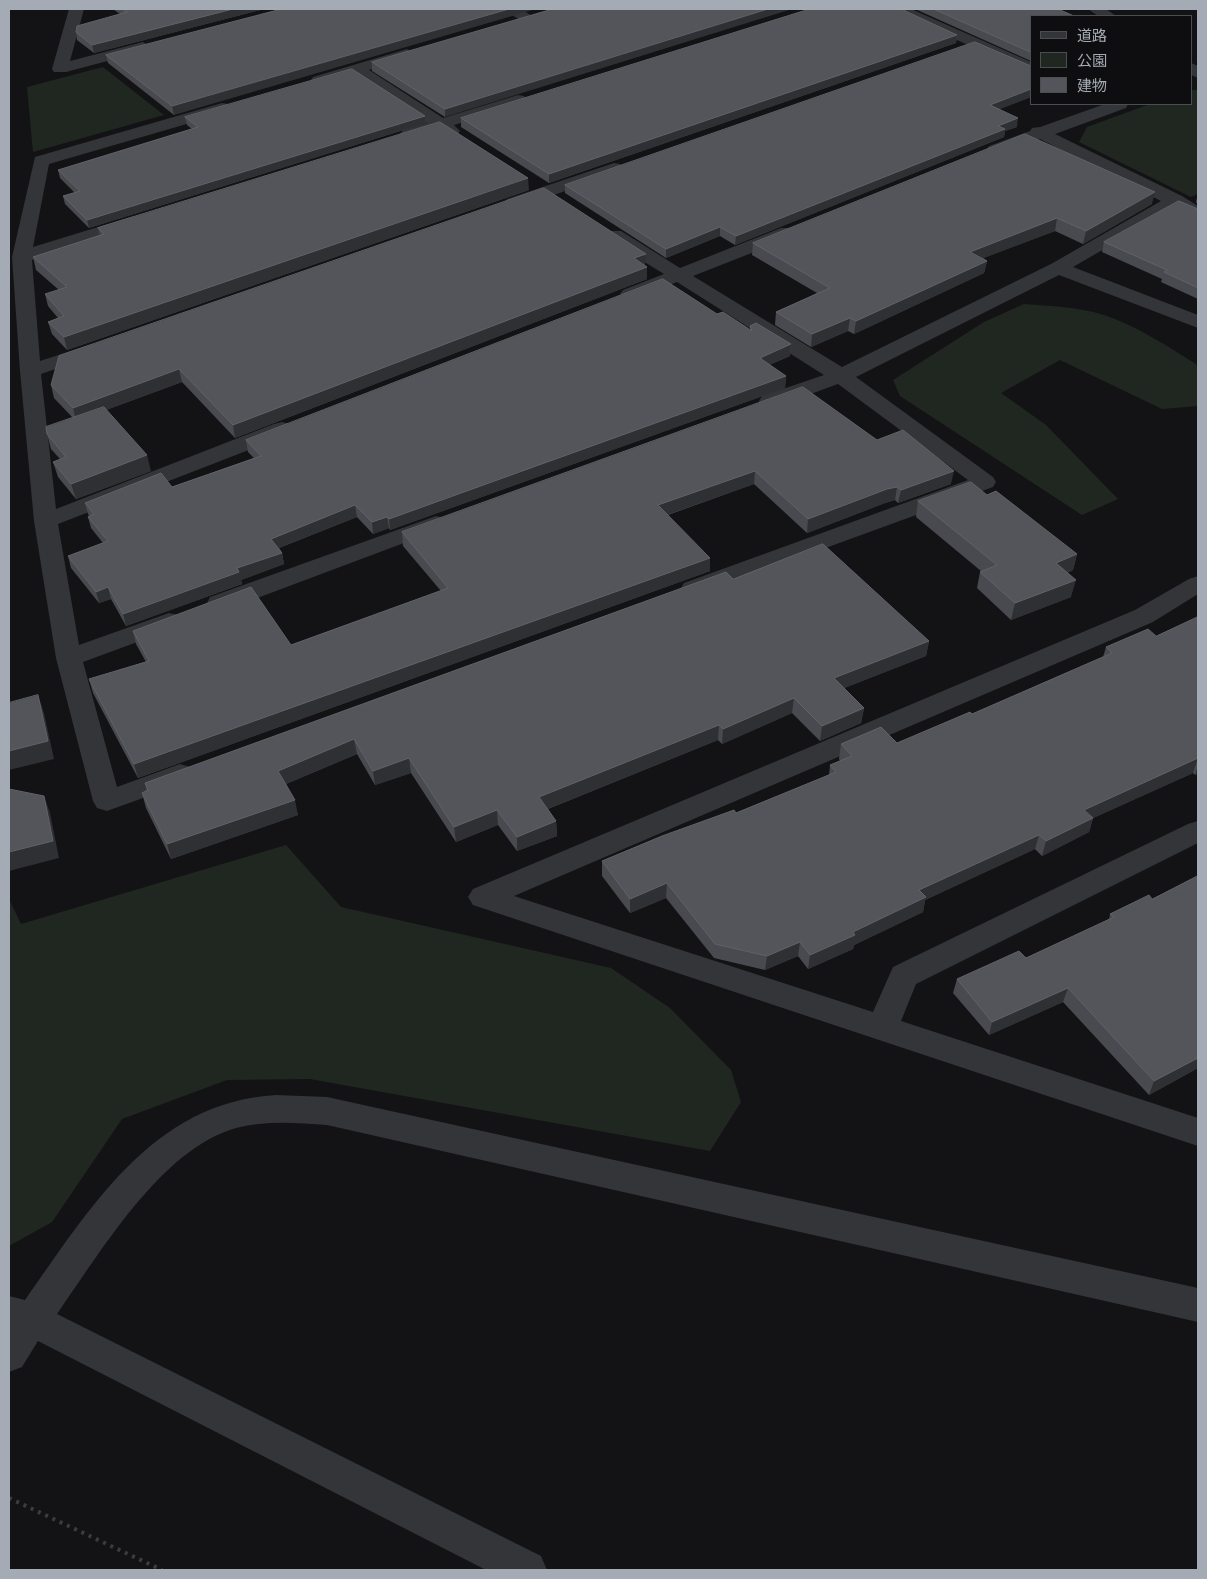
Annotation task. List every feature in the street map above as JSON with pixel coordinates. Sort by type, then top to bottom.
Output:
[{"type":"street","points":[[76,9],[60,69],[155,44]]},
{"type":"street","points":[[898,9],[1030,68]]},
{"type":"street","points":[[509,16],[534,15]]},
{"type":"street","points":[[947,53],[975,43]]},
{"type":"street","points":[[299,86],[423,49]]},
{"type":"street","points":[[356,69],[464,140]]},
{"type":"street","points":[[393,140],[533,96]]},
{"type":"street","points":[[200,767],[107,801],[69,658],[46,522],[30,371],[22,257],[41,161],[242,102]]},
{"type":"street","points":[[982,154],[1114,105]]},
{"type":"street","points":[[1038,132],[1176,200],[1198,213]]},
{"type":"street","points":[[499,208],[630,162]]},
{"type":"street","points":[[529,181],[562,202]]},
{"type":"street","points":[[748,410],[841,376],[1058,268],[1176,200]]},
{"type":"street","points":[[22,257],[146,218]]},
{"type":"street","points":[[595,223],[841,376],[985,482],[667,597]]},
{"type":"street","points":[[613,301],[807,224]]},
{"type":"street","points":[[1058,268],[1198,322]]},
{"type":"street","points":[[30,371],[105,345]]},
{"type":"street","points":[[46,522],[297,424]]},
{"type":"street","points":[[69,658],[460,515]]},
{"type":"street","points":[[1198,584],[1144,616],[483,897],[1198,1132]]},
{"type":"street","points":[[882,1029],[904,976],[1198,831]]},
{"type":"street","points":[[9,1355],[20,1316],[134,1180],[173,1144],[226,1117],[277,1108],[327,1111],[1198,1305]]},
{"type":"street","points":[[20,1316],[527,1570]]},
{"type":"path","points":[[9,1498],[162,1570]]},
{"type":"green space","points":[[103,67],[164,115],[33,152],[27,87]]},
{"type":"green space","points":[[1192,90],[1198,90],[1198,194],[1191,197],[1079,142],[1087,127],[1147,105],[1192,105]]},
{"type":"green space","points":[[1024,304],[1054,306],[1104,315],[1152,337],[1196,364],[1198,368],[1198,406],[1162,409],[1060,360],[1001,393],[1046,425],[1118,499],[1082,515],[900,396],[893,380],[984,322]]},
{"type":"green space","points":[[286,845],[341,907],[611,968],[670,1008],[731,1070],[741,1102],[710,1151],[310,1079],[227,1080],[122,1119],[52,1222],[9,1246],[9,899],[21,924]]},
{"type":"building","points":[[122,9],[233,9],[92,45],[76,32],[77,26],[127,12]]},
{"type":"building","points":[[282,9],[509,9],[172,106],[106,55]]},
{"type":"building","points":[[553,9],[768,9],[445,109],[372,62]]},
{"type":"building","points":[[810,9],[901,9],[957,35],[549,174],[461,118]]},
{"type":"building","points":[[934,9],[1058,9],[1072,15],[1030,15],[1030,52]]},
{"type":"building","points":[[975,42],[1030,66],[1030,89],[990,105],[1018,118],[998,126],[1005,129],[736,236],[720,227],[666,249],[565,185]]},
{"type":"building","points":[[352,69],[425,116],[87,220],[63,196],[80,191],[58,170],[198,127],[185,117]]},
{"type":"building","points":[[440,122],[528,178],[64,337],[48,322],[64,316],[45,294],[67,287],[33,257],[104,234],[98,228]]},
{"type":"building","points":[[1025,134],[1155,192],[1086,231],[1057,218],[970,252],[987,261],[856,321],[850,318],[812,334],[776,312],[830,288],[753,243]]},
{"type":"building","points":[[544,188],[646,254],[634,258],[647,267],[233,425],[179,369],[73,408],[51,385],[59,356]]},
{"type":"building","points":[[1179,201],[1198,209],[1198,288],[1164,272],[1167,270],[1104,242]]},
{"type":"building","points":[[663,279],[717,314],[723,312],[752,331],[750,326],[756,323],[791,344],[760,358],[786,376],[389,519],[387,517],[372,522],[355,505],[271,539],[282,553],[237,568],[239,572],[123,614],[108,587],[96,592],[68,556],[108,541],[88,517],[94,514],[85,503],[161,473],[172,487],[261,456],[246,440]]},
{"type":"building","points":[[803,387],[877,440],[903,430],[954,471],[901,490],[897,487],[887,489],[808,519],[755,471],[658,505],[710,558],[134,764],[89,679],[149,661],[133,631],[251,587],[291,645],[448,588],[402,532]]},
{"type":"building","points":[[104,407],[147,455],[71,484],[53,462],[66,457],[47,434],[46,427]]},
{"type":"building","points":[[971,482],[987,495],[996,491],[1077,554],[1056,563],[1076,580],[1015,603],[980,572],[997,565],[918,501]]},
{"type":"building","points":[[823,544],[929,641],[834,678],[864,708],[822,726],[794,698],[723,729],[719,725],[539,797],[556,821],[517,837],[497,810],[454,827],[409,758],[373,771],[354,739],[278,771],[295,800],[167,844],[142,793],[148,790],[145,783],[726,572],[733,579]]},
{"type":"building","points":[[1198,617],[1198,758],[1084,810],[1093,818],[1046,841],[1039,835],[919,890],[926,897],[853,932],[855,935],[810,955],[800,942],[767,956],[715,944],[667,883],[630,899],[602,861],[662,836],[734,810],[736,813],[836,772],[830,765],[852,756],[841,744],[881,727],[897,743],[970,712],[972,714],[1112,653],[1106,647],[1148,629],[1156,636]]},
{"type":"building","points":[[38,695],[48,741],[9,751],[9,703]]},
{"type":"building","points":[[9,789],[44,796],[53,841],[9,852]]},
{"type":"building","points":[[1198,876],[1198,1058],[1154,1081],[1068,988],[992,1022],[957,979],[1019,951],[1026,958],[1114,917],[1110,914],[1149,895],[1152,899]]}]
